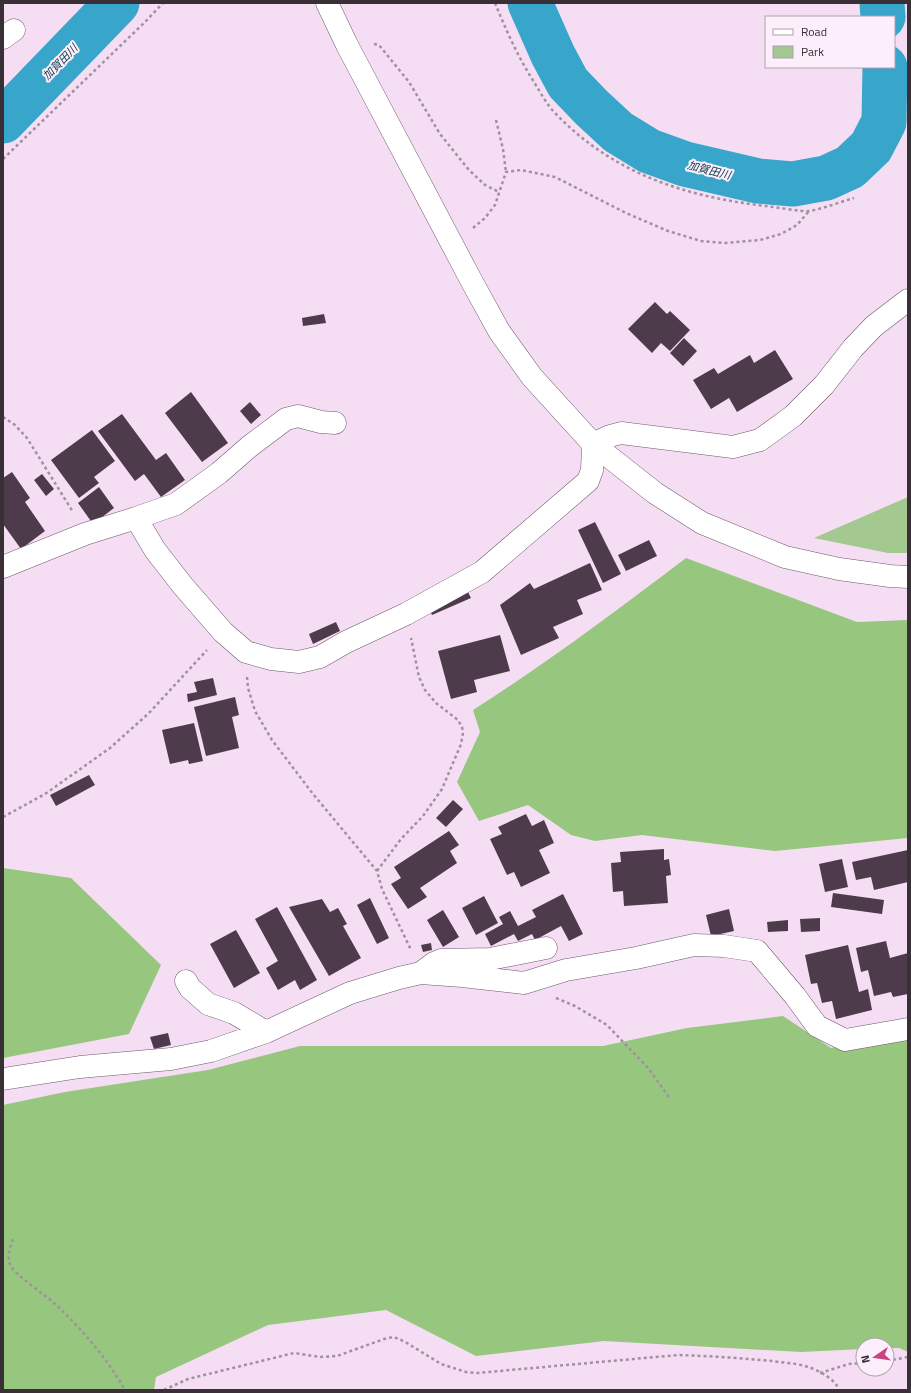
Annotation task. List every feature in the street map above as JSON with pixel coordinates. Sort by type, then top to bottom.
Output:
[{"type":"street","points":[[330,11],[499,331],[532,377],[593,444],[655,494],[702,522],[785,557],[839,569],[908,577]]},
{"type":"street","points":[[593,444],[610,436],[621,433],[733,447],[760,440],[793,416],[824,385],[853,348],[874,326],[908,300]]},
{"type":"street","points":[[3,567],[85,534],[176,504],[219,473],[250,446],[286,419],[298,416],[322,422],[334,423]]},
{"type":"street","points":[[136,518],[155,550],[183,586],[224,632],[246,652],[271,659],[299,662],[320,657],[346,642],[406,614],[482,572],[588,480],[592,470],[593,444]]},
{"type":"street","points":[[3,1080],[80,1067],[171,1059],[211,1051],[266,1032],[350,993],[398,978],[420,973],[524,983],[566,970],[636,958],[694,945],[724,946],[757,951],[795,996],[817,1026],[845,1040],[908,1029]]},
{"type":"street","points":[[420,973],[441,960],[490,959],[546,948]]},
{"type":"street","points":[[186,981],[190,988],[208,1004],[234,1013],[266,1032]]},
{"type":"path","points":[[3,159],[140,28],[163,3]]},
{"type":"path","points":[[495,3],[519,58],[553,111],[579,136],[603,153],[641,175],[678,189],[732,202],[809,211],[854,198]]},
{"type":"path","points":[[347,45],[362,41],[379,45],[409,82],[440,134],[469,170],[485,185],[499,192]]},
{"type":"path","points":[[473,228],[485,218],[495,205],[506,172],[503,149],[496,120]]},
{"type":"path","points":[[506,172],[521,170],[554,177],[626,213],[668,230],[701,241],[725,243],[760,240],[780,234],[797,225],[809,211]]},
{"type":"path","points":[[3,417],[15,425],[27,438],[85,534]]},
{"type":"path","points":[[377,871],[402,839],[423,816],[442,789],[461,744],[463,733],[462,727],[458,720],[436,703],[425,690],[419,678],[417,661],[406,614]]},
{"type":"path","points":[[3,817],[45,794],[110,748],[149,712],[224,632]]},
{"type":"path","points":[[246,652],[248,688],[255,711],[272,740],[313,794],[377,871],[382,889],[405,935],[420,973]]},
{"type":"path","points":[[524,983],[530,988],[575,1006],[607,1025],[648,1068],[669,1097]]},
{"type":"path","points":[[13,1239],[8,1255],[11,1267],[52,1301],[89,1338],[119,1379],[125,1390]]},
{"type":"path","points":[[164,1390],[188,1380],[294,1353],[320,1357],[337,1356],[393,1337],[441,1364],[466,1372],[477,1373],[530,1369],[678,1355],[748,1358],[808,1367],[834,1383],[838,1386],[839,1390]]},
{"type":"path","points":[[895,1360],[908,1358]]},
{"type":"path","points":[[820,1373],[855,1364]]},
{"type":"green space","points":[[908,497],[908,553],[888,553],[814,538]]},
{"type":"green space","points":[[686,558],[857,622],[908,620],[908,838],[775,851],[642,835],[595,841],[571,835],[528,805],[479,821],[457,782],[480,732],[473,710],[554,655]]},
{"type":"green space","points":[[3,868],[71,878],[161,965],[129,1034],[3,1058]]},
{"type":"green space","points":[[783,1016],[831,1048],[908,1035],[908,1352],[895,1348],[895,1337],[855,1337],[855,1349],[801,1352],[604,1341],[476,1356],[386,1310],[268,1325],[156,1377],[154,1390],[3,1390],[3,1105],[65,1092],[208,1070],[300,1046],[603,1046],[687,1028]]},
{"type":"building","points":[[655,302],[667,314],[670,311],[690,330],[670,351],[661,343],[652,353],[628,329]]},
{"type":"building","points":[[324,314],[326,323],[303,326],[302,318]]},
{"type":"building","points":[[684,338],[697,351],[683,366],[670,353]]},
{"type":"building","points":[[775,350],[793,379],[737,412],[729,398],[711,409],[693,380],[714,368],[718,374],[750,355],[754,363]]},
{"type":"building","points":[[191,392],[228,443],[202,462],[165,413]]},
{"type":"building","points":[[250,402],[261,415],[251,424],[240,411]]},
{"type":"building","points":[[122,414],[156,460],[166,453],[185,480],[161,497],[144,474],[135,481],[98,431]]},
{"type":"building","points":[[92,430],[115,461],[94,477],[99,483],[79,498],[51,460]]},
{"type":"building","points":[[12,472],[30,498],[25,502],[45,531],[21,549],[3,524],[3,478]]},
{"type":"building","points":[[42,474],[54,489],[46,496],[34,480]]},
{"type":"building","points":[[99,487],[114,508],[93,524],[78,503]]},
{"type":"building","points":[[595,522],[621,574],[603,583],[578,530]]},
{"type":"building","points":[[649,540],[657,556],[626,571],[618,555]]},
{"type":"building","points":[[590,563],[602,590],[577,600],[583,614],[553,627],[559,638],[521,655],[500,605],[530,583],[534,589]]},
{"type":"building","points":[[468,592],[471,598],[432,615],[429,608]]},
{"type":"building","points":[[336,622],[340,631],[313,644],[309,634]]},
{"type":"building","points":[[500,635],[510,671],[474,680],[477,692],[451,699],[438,651]]},
{"type":"building","points":[[213,678],[217,695],[188,702],[187,694],[197,692],[194,682]]},
{"type":"building","points":[[235,697],[239,715],[232,717],[239,748],[206,756],[194,707]]},
{"type":"building","points":[[194,723],[203,761],[189,764],[188,760],[170,764],[162,730]]},
{"type":"building","points":[[89,775],[95,785],[56,806],[50,795]]},
{"type":"building","points":[[453,800],[463,809],[446,827],[436,818]]},
{"type":"building","points":[[526,814],[532,826],[544,820],[554,843],[539,850],[550,873],[521,887],[514,872],[507,875],[490,839],[502,834],[498,827]]},
{"type":"building","points":[[449,831],[459,845],[450,851],[457,863],[420,888],[427,897],[408,909],[391,884],[401,878],[394,867]]},
{"type":"building","points":[[664,849],[664,860],[669,859],[671,875],[666,876],[668,903],[624,906],[623,891],[613,892],[611,863],[621,862],[620,852]]},
{"type":"building","points":[[908,850],[908,882],[874,890],[871,877],[856,880],[852,862]]},
{"type":"building","points":[[842,859],[848,887],[825,892],[819,864]]},
{"type":"building","points":[[833,893],[884,900],[882,914],[831,907]]},
{"type":"building","points":[[563,894],[583,934],[569,941],[561,926],[535,940],[532,934],[518,941],[514,934],[491,946],[485,934],[503,924],[499,917],[510,911],[518,926],[536,917],[532,910]]},
{"type":"building","points":[[484,896],[498,923],[476,935],[462,908]]},
{"type":"building","points":[[370,898],[389,938],[377,944],[357,905]]},
{"type":"building","points":[[322,899],[330,912],[338,908],[347,924],[343,926],[361,958],[329,976],[289,907]]},
{"type":"building","points":[[277,907],[317,980],[300,990],[295,980],[278,990],[266,968],[278,961],[255,919]]},
{"type":"building","points":[[729,909],[734,931],[711,936],[706,915]]},
{"type":"building","points":[[443,910],[459,937],[443,947],[427,920]]},
{"type":"building","points":[[820,918],[820,931],[801,932],[800,919]]},
{"type":"building","points":[[788,920],[788,931],[768,932],[767,922]]},
{"type":"building","points":[[236,930],[260,973],[234,988],[210,944]]},
{"type":"building","points":[[886,941],[890,958],[908,953],[908,994],[893,997],[891,992],[874,996],[868,970],[861,972],[856,948]]},
{"type":"building","points":[[431,943],[432,950],[423,952],[421,945]]},
{"type":"building","points":[[848,945],[859,992],[868,989],[872,1010],[836,1019],[832,1001],[822,1003],[817,983],[811,984],[805,955]]},
{"type":"building","points":[[168,1033],[171,1045],[154,1049],[150,1037]]},
{"type":"waterway","name":"加賀田川","points":[[3,121],[117,3]]},
{"type":"waterway","name":"加賀田川","points":[[530,3],[553,55],[568,83],[618,132],[649,151],[685,164],[758,181],[793,184],[826,178],[850,167],[871,147],[884,122],[885,68]]},
{"type":"waterway","name":"加賀田川","points":[[882,3],[883,16]]},
{"type":"waterway","name":"加賀田川","points":[[882,4],[886,3]]}]
